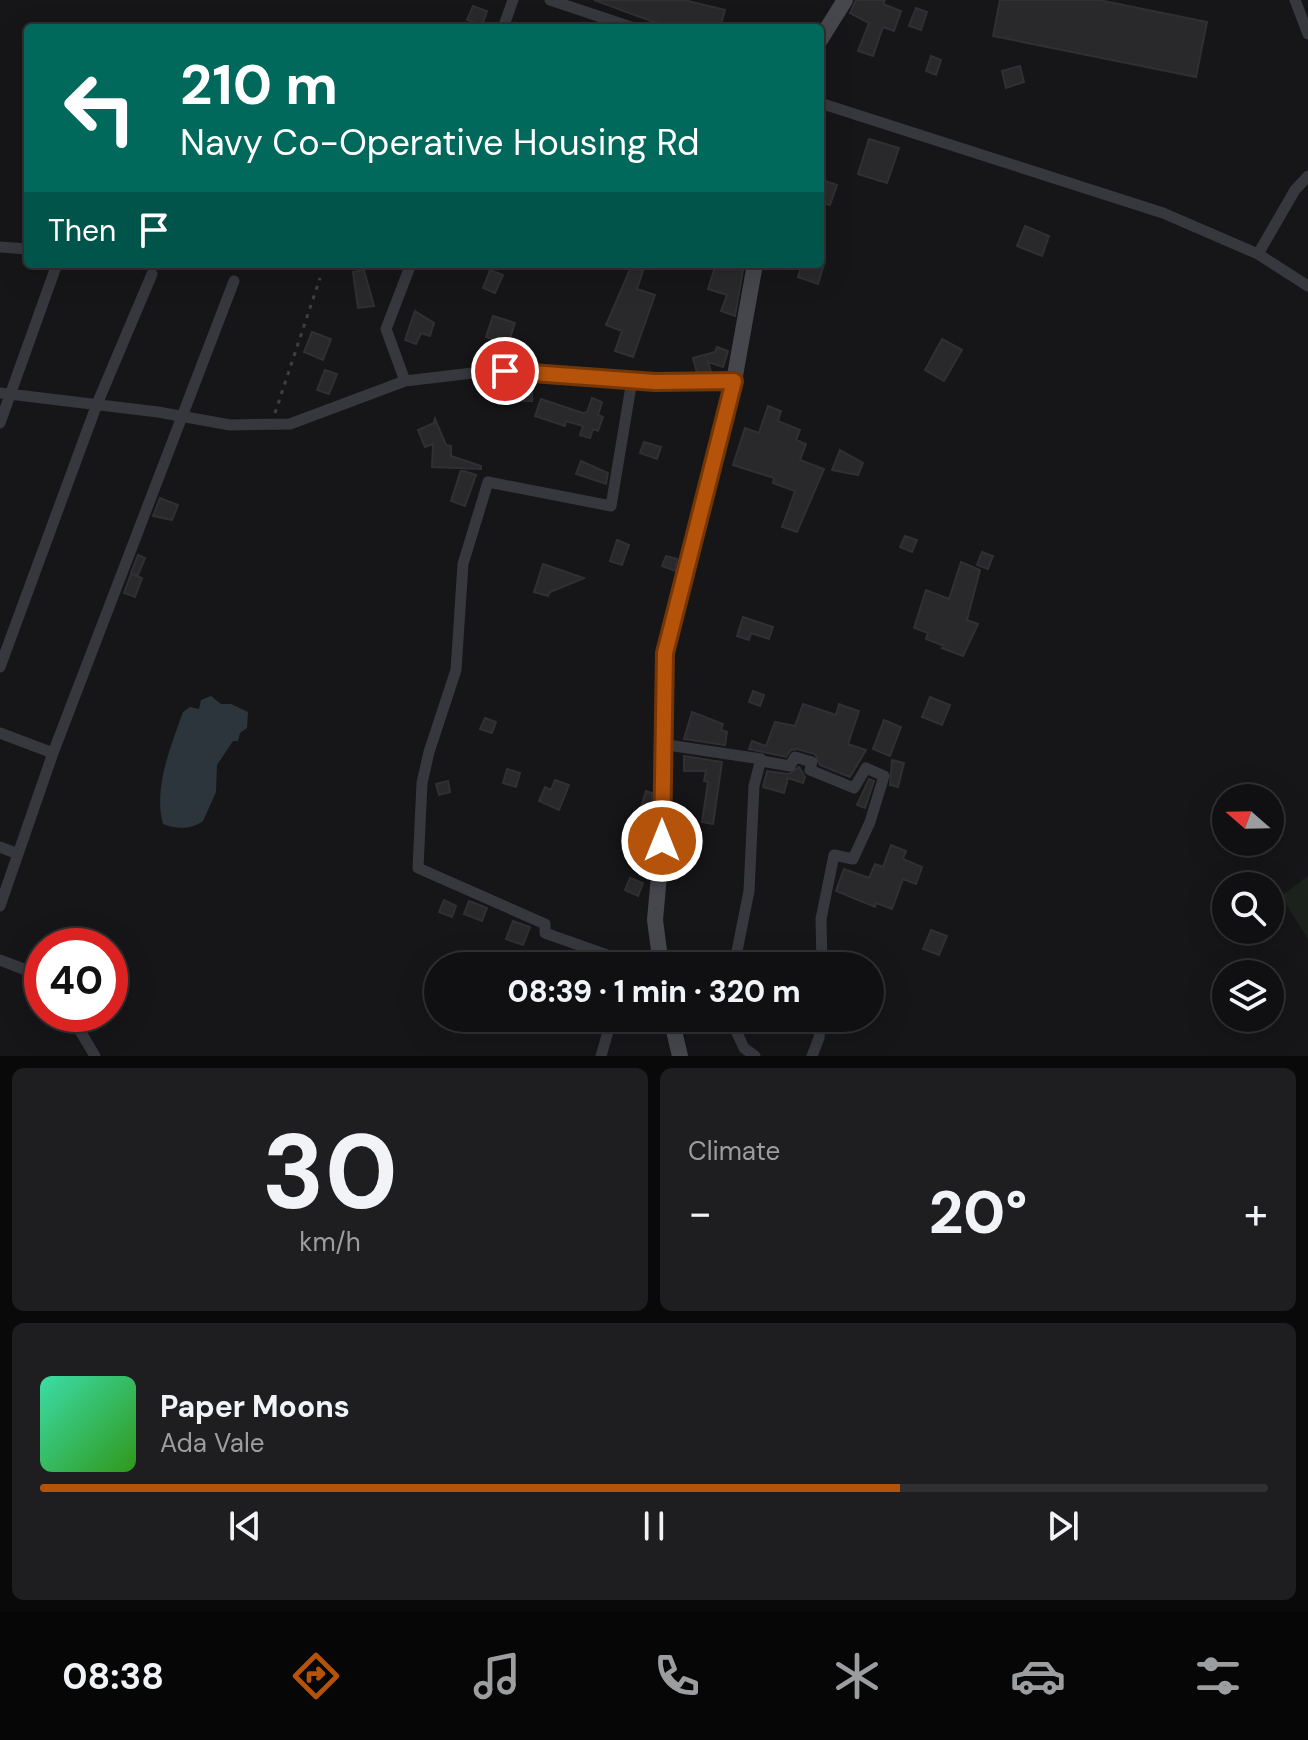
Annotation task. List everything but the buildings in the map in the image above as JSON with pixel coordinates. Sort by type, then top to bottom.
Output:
[{"type":"street","points":[[504,24],[513,0]]},
{"type":"street","points":[[550,0],[622,24]]},
{"type":"street","points":[[824,34],[845,0]]},
{"type":"street","points":[[1295,0],[1308,34]]},
{"type":"street","points":[[824,104],[1163,213],[1258,254],[1308,286]]},
{"type":"street","points":[[1258,254],[1295,190],[1308,176]]},
{"type":"street","points":[[0,247],[24,249]]},
{"type":"street","points":[[0,423],[5,393],[55,268]]},
{"type":"street","points":[[405,381],[386,329],[409,268]]},
{"type":"street","points":[[659,952],[655,920],[662,841],[661,744],[665,653],[734,381],[754,268]]},
{"type":"street","points":[[0,667],[97,404],[152,274]]},
{"type":"street","points":[[0,906],[53,753],[234,281]]},
{"type":"street","points":[[5,393],[230,425],[290,424],[405,381],[529,370],[632,380],[734,381]]},
{"type":"street","points":[[596,952],[545,933],[545,924],[418,868],[422,783],[429,752],[454,681],[463,564],[488,482],[611,506],[632,380]]},
{"type":"street","points":[[0,733],[53,753]]},
{"type":"street","points":[[661,744],[790,766],[795,757],[812,762],[810,770],[854,788],[866,768],[884,776],[870,822],[853,859],[834,855],[821,919],[822,952]]},
{"type":"street","points":[[737,952],[749,891],[754,786],[761,761]]},
{"type":"street","points":[[0,847],[18,854]]},
{"type":"street","points":[[0,960],[24,969]]},
{"type":"street","points":[[81,1032],[95,1056]]},
{"type":"street","points":[[601,1056],[608,1032]]},
{"type":"street","points":[[674,1032],[680,1056]]},
{"type":"street","points":[[737,1032],[744,1048],[755,1056]]},
{"type":"street","points":[[812,1056],[820,1032]]},
{"type":"path","points":[[271,424],[320,278]]},
{"type":"shaded area","points":[[211,696],[221,704],[231,704],[248,712],[247,728],[240,733],[238,741],[233,741],[217,765],[216,792],[203,821],[188,827],[168,826],[163,824],[160,796],[173,739],[183,712],[190,707],[199,709],[201,700]]},
{"type":"shaded area","points":[[1308,876],[1308,939],[1284,901],[1284,894]]},
{"type":"route","points":[[505,371],[529,370],[655,382],[734,381],[665,653],[661,744],[662,841]]}]
